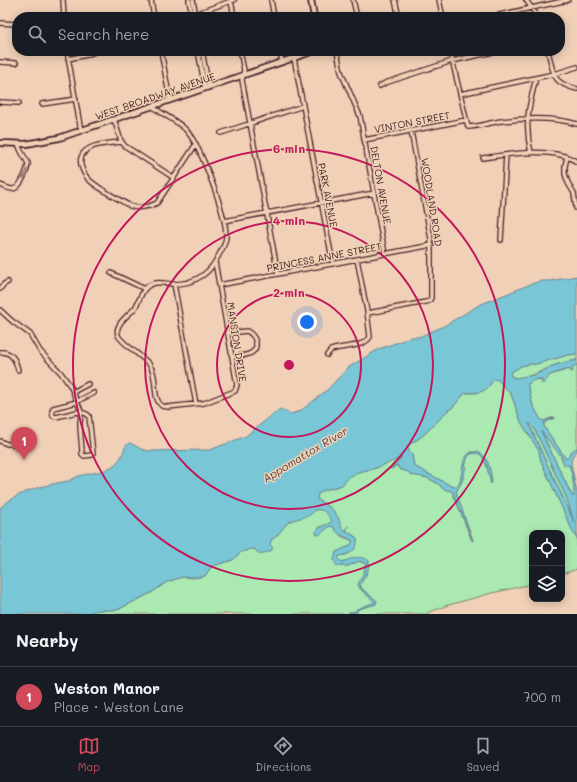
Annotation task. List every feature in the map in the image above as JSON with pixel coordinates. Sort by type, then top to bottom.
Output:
[{"type":"main road","points":[[311,0],[313,12]]},
{"type":"main road","name":"WEST BROADWAY AVENUE","points":[[0,143],[18,144],[51,140],[300,56]]},
{"type":"street","points":[[63,0],[64,12]]},
{"type":"street","points":[[151,0],[153,12]]},
{"type":"street","points":[[189,0],[193,12]]},
{"type":"street","points":[[192,0],[194,12]]},
{"type":"street","points":[[204,12],[232,0],[233,12]]},
{"type":"street","points":[[271,0],[273,12]]},
{"type":"street","points":[[353,0],[356,12]]},
{"type":"street","points":[[395,0],[398,12]]},
{"type":"street","points":[[439,0],[441,12]]},
{"type":"street","points":[[526,0],[535,12]]},
{"type":"street","points":[[513,12],[568,0]]},
{"type":"street","points":[[0,23],[12,24]]},
{"type":"street","points":[[68,56],[81,131]]},
{"type":"street","points":[[68,59],[82,56]]},
{"type":"street","points":[[162,56],[170,100]]},
{"type":"street","points":[[199,56],[207,87]]},
{"type":"street","points":[[203,56],[207,87]]},
{"type":"street","points":[[241,56],[244,70],[242,75],[250,123],[278,274]]},
{"type":"street","points":[[281,56],[282,62]]},
{"type":"street","name":"DELTON AVENUE","points":[[338,56],[341,72],[358,109],[385,254]]},
{"type":"street","points":[[451,56],[466,120]]},
{"type":"street","points":[[380,86],[452,61],[475,56]]},
{"type":"street","points":[[549,56],[556,79],[562,84],[577,89]]},
{"type":"street","name":"PARK AVENUE","points":[[294,58],[333,264]]},
{"type":"street","points":[[0,62],[16,63]]},
{"type":"street","points":[[460,94],[554,74],[577,67]]},
{"type":"street","points":[[531,153],[527,134],[527,119],[529,102],[536,78]]},
{"type":"street","points":[[42,104],[76,99]]},
{"type":"street","points":[[0,102],[19,103]]},
{"type":"street","points":[[111,274],[145,289],[154,283],[186,283],[197,279],[210,269],[226,241],[224,221],[214,186],[196,144],[185,129],[152,106]]},
{"type":"street","points":[[221,133],[303,106]]},
{"type":"street","points":[[114,119],[122,142],[125,146],[174,178]]},
{"type":"street","name":"VINTON STREET","points":[[364,140],[466,120],[467,125],[470,127],[503,121],[527,119],[558,120],[577,124]]},
{"type":"street","name":"WOODLAND ROAD","points":[[368,313],[430,300],[432,245],[411,131]]},
{"type":"street","points":[[122,142],[98,145],[86,151],[82,156],[81,164],[83,172],[88,179],[130,206],[138,208],[157,203],[196,144]]},
{"type":"street","points":[[0,185],[10,189],[15,189],[18,187],[26,173],[28,163],[18,144]]},
{"type":"street","points":[[483,158],[531,153],[555,154],[568,157],[577,162]]},
{"type":"street","points":[[501,240],[506,155]]},
{"type":"street","points":[[568,157],[565,166],[565,174],[574,193],[576,208]]},
{"type":"street","points":[[224,221],[374,193]]},
{"type":"street","name":"PRINCESS ANNE STREET","points":[[219,285],[432,245]]},
{"type":"street","points":[[327,355],[331,350],[362,345],[369,340],[368,313],[357,259]]},
{"type":"street","name":"MANSION DRIVE","points":[[145,289],[134,308],[121,323],[118,330],[118,337],[140,355],[153,369],[157,400],[160,404],[168,407],[204,403],[222,397],[236,389],[237,385],[215,262]]},
{"type":"street","points":[[0,289],[8,282]]},
{"type":"street","points":[[174,284],[196,404]]},
{"type":"street","points":[[0,310],[30,334],[38,348],[63,377],[73,392],[78,401],[81,413],[80,422],[82,454],[85,456],[92,455],[93,453],[89,416],[81,413],[77,412],[56,417],[53,415],[52,411],[53,408],[78,401],[94,393]]},
{"type":"street","points":[[228,333],[247,331],[252,334],[256,342],[255,347],[250,353],[232,357]]},
{"type":"street","points":[[0,352],[10,354],[16,362],[18,370]]},
{"type":"street","points":[[73,392],[88,384]]},
{"type":"street","points":[[0,441],[7,444],[21,444]]},
{"type":"green space","points":[[577,354],[577,360],[555,365],[526,377],[520,378],[511,376],[510,373],[521,366]]},
{"type":"green space","points":[[577,365],[577,448],[572,451],[567,460],[544,427],[544,423],[555,418],[554,417],[543,421],[541,420],[533,406],[527,385],[533,380],[542,379],[570,369]]},
{"type":"green space","points":[[495,379],[498,380],[511,394],[521,422],[539,451],[541,461],[577,538],[577,569],[565,573],[565,530],[529,530],[529,585],[445,606],[425,614],[348,614],[356,613],[358,609],[376,604],[377,601],[362,589],[360,584],[366,575],[369,561],[353,559],[342,562],[339,561],[339,556],[352,551],[357,538],[346,530],[342,529],[332,509],[317,499],[318,494],[322,491],[342,485],[349,477],[358,472],[376,468],[401,456],[392,468],[397,465],[399,469],[409,472],[410,474],[428,478],[440,485],[443,489],[452,491],[472,541],[473,540],[456,492],[462,480],[468,457],[475,453],[480,454],[483,457],[492,483],[486,459],[480,452],[471,452],[464,460],[460,482],[458,485],[453,487],[414,466],[412,455],[407,446],[421,437],[447,411],[452,408],[465,393],[476,393],[482,391]]},
{"type":"green space","points":[[529,423],[534,428],[567,499],[575,522],[545,460]]},
{"type":"green space","points":[[541,430],[561,456],[561,459],[570,468],[574,496],[572,496]]},
{"type":"green space","points":[[321,509],[327,512],[332,521],[329,524],[319,527],[319,534],[330,526],[334,527],[341,536],[353,541],[350,546],[336,552],[338,566],[348,566],[358,561],[366,564],[358,585],[375,601],[374,603],[357,609],[355,612],[349,612],[347,614],[82,614],[99,610],[117,610],[151,593],[167,582],[183,577],[193,578],[205,576],[211,567],[233,560],[241,552],[254,549],[260,554],[267,548],[271,540],[289,522],[308,515],[315,510]]},
{"type":"water","name":"Appomattox River","points":[[577,276],[577,354],[521,366],[510,373],[512,377],[515,378],[535,375],[555,365],[577,360],[577,365],[572,367],[573,372],[568,369],[550,375],[544,383],[541,383],[542,379],[538,379],[527,385],[533,406],[541,420],[543,421],[555,417],[544,423],[544,427],[566,459],[572,451],[577,448],[577,451],[572,457],[571,463],[577,493],[577,538],[541,461],[539,451],[521,422],[511,394],[498,380],[495,379],[484,391],[465,393],[452,408],[447,411],[421,437],[407,446],[412,455],[414,466],[453,487],[458,485],[460,482],[464,461],[468,454],[478,451],[485,457],[490,470],[491,484],[483,457],[480,454],[475,453],[468,457],[462,480],[456,492],[473,541],[452,491],[443,489],[440,485],[428,478],[411,475],[408,472],[399,469],[397,465],[392,469],[389,468],[392,468],[401,456],[396,460],[376,468],[358,472],[349,477],[342,485],[322,491],[318,494],[317,499],[332,509],[338,517],[342,529],[344,530],[349,526],[346,531],[357,538],[355,549],[350,553],[339,556],[338,559],[342,562],[359,557],[369,561],[368,570],[360,585],[362,589],[377,601],[376,604],[358,609],[356,613],[347,614],[349,612],[355,612],[357,609],[375,602],[361,590],[358,585],[366,564],[360,561],[348,566],[337,566],[334,560],[336,552],[350,546],[353,541],[339,534],[334,527],[330,526],[319,535],[316,534],[319,528],[332,521],[325,512],[315,510],[310,515],[289,522],[271,540],[270,545],[273,548],[271,551],[260,554],[254,549],[251,549],[241,552],[233,560],[211,567],[205,576],[182,577],[167,582],[151,593],[117,610],[99,610],[82,614],[0,614],[0,508],[15,497],[41,487],[106,470],[119,461],[126,446],[130,443],[148,451],[210,450],[246,436],[280,409],[291,414],[300,411],[327,390],[349,367],[379,349],[412,337],[419,337],[444,326],[479,305],[531,284],[541,281],[550,281]],"holes":[[[529,423],[534,428],[567,499],[574,522]],[[541,431],[561,456],[564,465],[569,465],[573,480],[574,496],[572,496]]]},
{"type":"place","name":"Weston Manor","points":[[24,460]]}]
